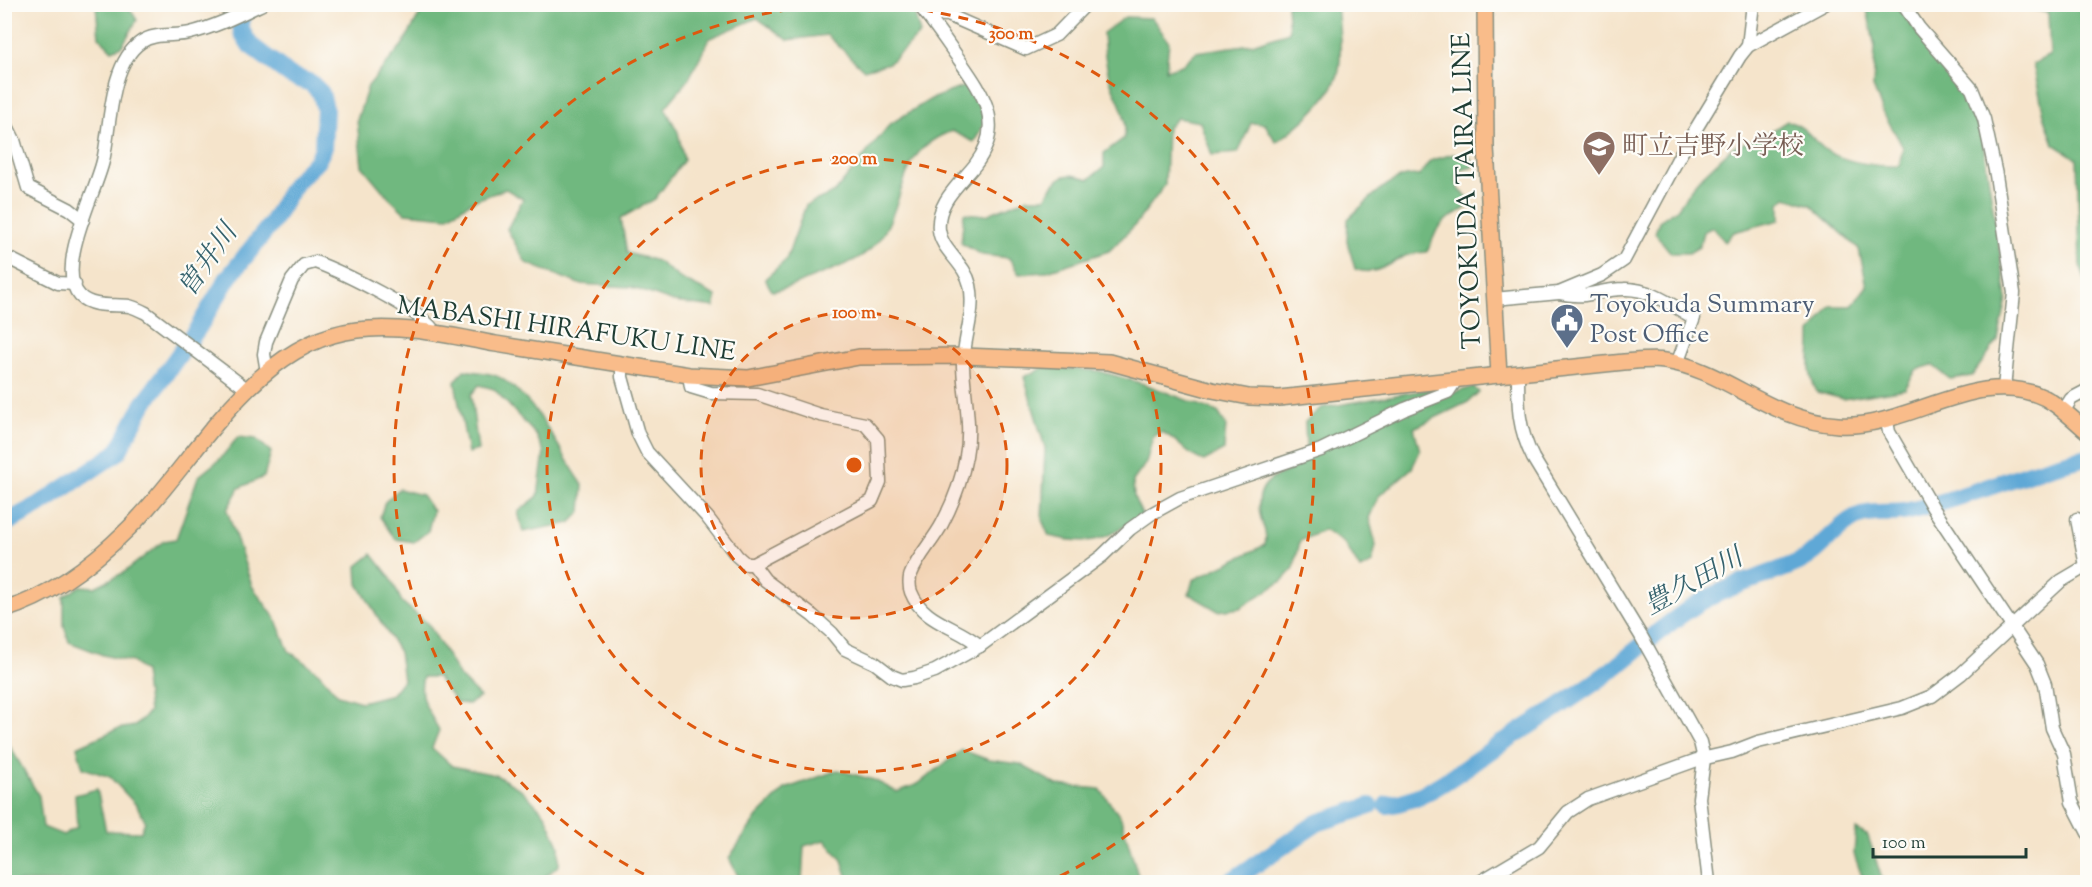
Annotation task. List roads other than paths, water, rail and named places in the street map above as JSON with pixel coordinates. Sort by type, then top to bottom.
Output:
[{"type":"main road","name":"TOYOKUDA TAIRA LINE","points":[[1485,4],[1486,147],[1499,375]]},
{"type":"main road","name":"MABASHI HIRAFUKU LINE","points":[[4,610],[28,601],[74,574],[128,529],[248,390],[267,372],[303,347],[345,332],[382,328],[435,333],[689,375],[748,378],[859,357],[964,356],[1109,362],[1250,398],[1324,395],[1645,361],[1693,368],[1788,415],[1812,422],[1857,425],[1887,421],[1970,394],[2004,388],[2033,393],[2048,399],[2088,432]]},
{"type":"street","points":[[248,390],[187,341],[146,312],[130,306],[91,302],[80,296],[75,284],[73,256],[103,162],[114,92],[132,50],[142,41],[154,37],[188,34],[262,4]]},
{"type":"street","points":[[922,9],[948,15],[1026,49],[1056,35],[1086,4]]},
{"type":"street","points":[[1494,299],[1559,293],[1602,275],[1624,260],[1711,102],[1748,46],[1753,4]]},
{"type":"street","points":[[1748,46],[1825,4]]},
{"type":"street","points":[[1903,4],[1919,28],[1972,89],[1984,119],[1996,175],[2014,293],[2004,388]]},
{"type":"street","points":[[922,9],[981,91],[990,116],[990,134],[975,164],[954,187],[940,219],[939,232],[943,242],[960,261],[969,283],[971,296],[964,356],[968,426],[967,454],[959,482],[942,523],[910,576],[910,590],[919,605],[934,621],[971,639],[980,646]]},
{"type":"street","points":[[4,120],[14,140],[28,188],[69,208],[83,220]]},
{"type":"street","points":[[4,256],[58,283],[75,284]]},
{"type":"street","points":[[267,372],[264,354],[266,342],[292,280],[304,265],[315,262],[408,309],[431,325],[435,333]]},
{"type":"street","points":[[1559,293],[1577,297],[1624,289],[1648,293],[1694,318],[1677,364]]},
{"type":"street","points":[[622,365],[622,377],[638,434],[647,452],[746,564],[753,564],[872,501],[880,482],[878,439],[865,424],[820,415],[757,394],[711,393],[691,387],[689,375]]},
{"type":"street","points":[[1518,374],[1518,416],[1526,444],[1646,645],[1700,742],[1704,759],[1699,798],[1709,882]]},
{"type":"street","points":[[753,564],[765,580],[813,616],[832,633],[844,649],[869,660],[902,680],[935,671],[980,646],[1102,556],[1130,529],[1150,514],[1180,498],[1321,450],[1396,413],[1448,392],[1456,380]]},
{"type":"street","points":[[2063,412],[2071,399],[2088,390]]},
{"type":"street","points":[[1887,421],[1889,432],[1931,504],[2042,674],[2048,714],[2064,754],[2072,802],[2088,833]]},
{"type":"street","points":[[1480,882],[1539,847],[1577,804],[1669,769],[1758,742],[1902,708],[1932,696],[1961,674],[2061,581],[2087,565],[2077,519]]},
{"type":"waterway","name":"曽井川","points":[[4,524],[39,505],[118,452],[143,405],[198,328],[228,278],[271,224],[295,183],[317,161],[323,149],[325,109],[321,93],[311,83],[291,76],[250,45],[242,32],[240,21],[248,4]]},
{"type":"waterway","name":"豊久田川","points":[[1387,805],[1414,798],[1440,785],[1591,685],[1694,606],[1732,587],[1799,562],[1815,552],[1841,527],[1856,517],[1902,512],[1932,505],[2042,469],[2088,457]]},
{"type":"waterway","name":"豊久田川","points":[[1230,882],[1317,823],[1370,806]]},
{"type":"place","name":"町立吉野小学校","points":[[1599,176]]},
{"type":"place","name":"Toyokuda Summary Post Office","points":[[1567,349]]}]
